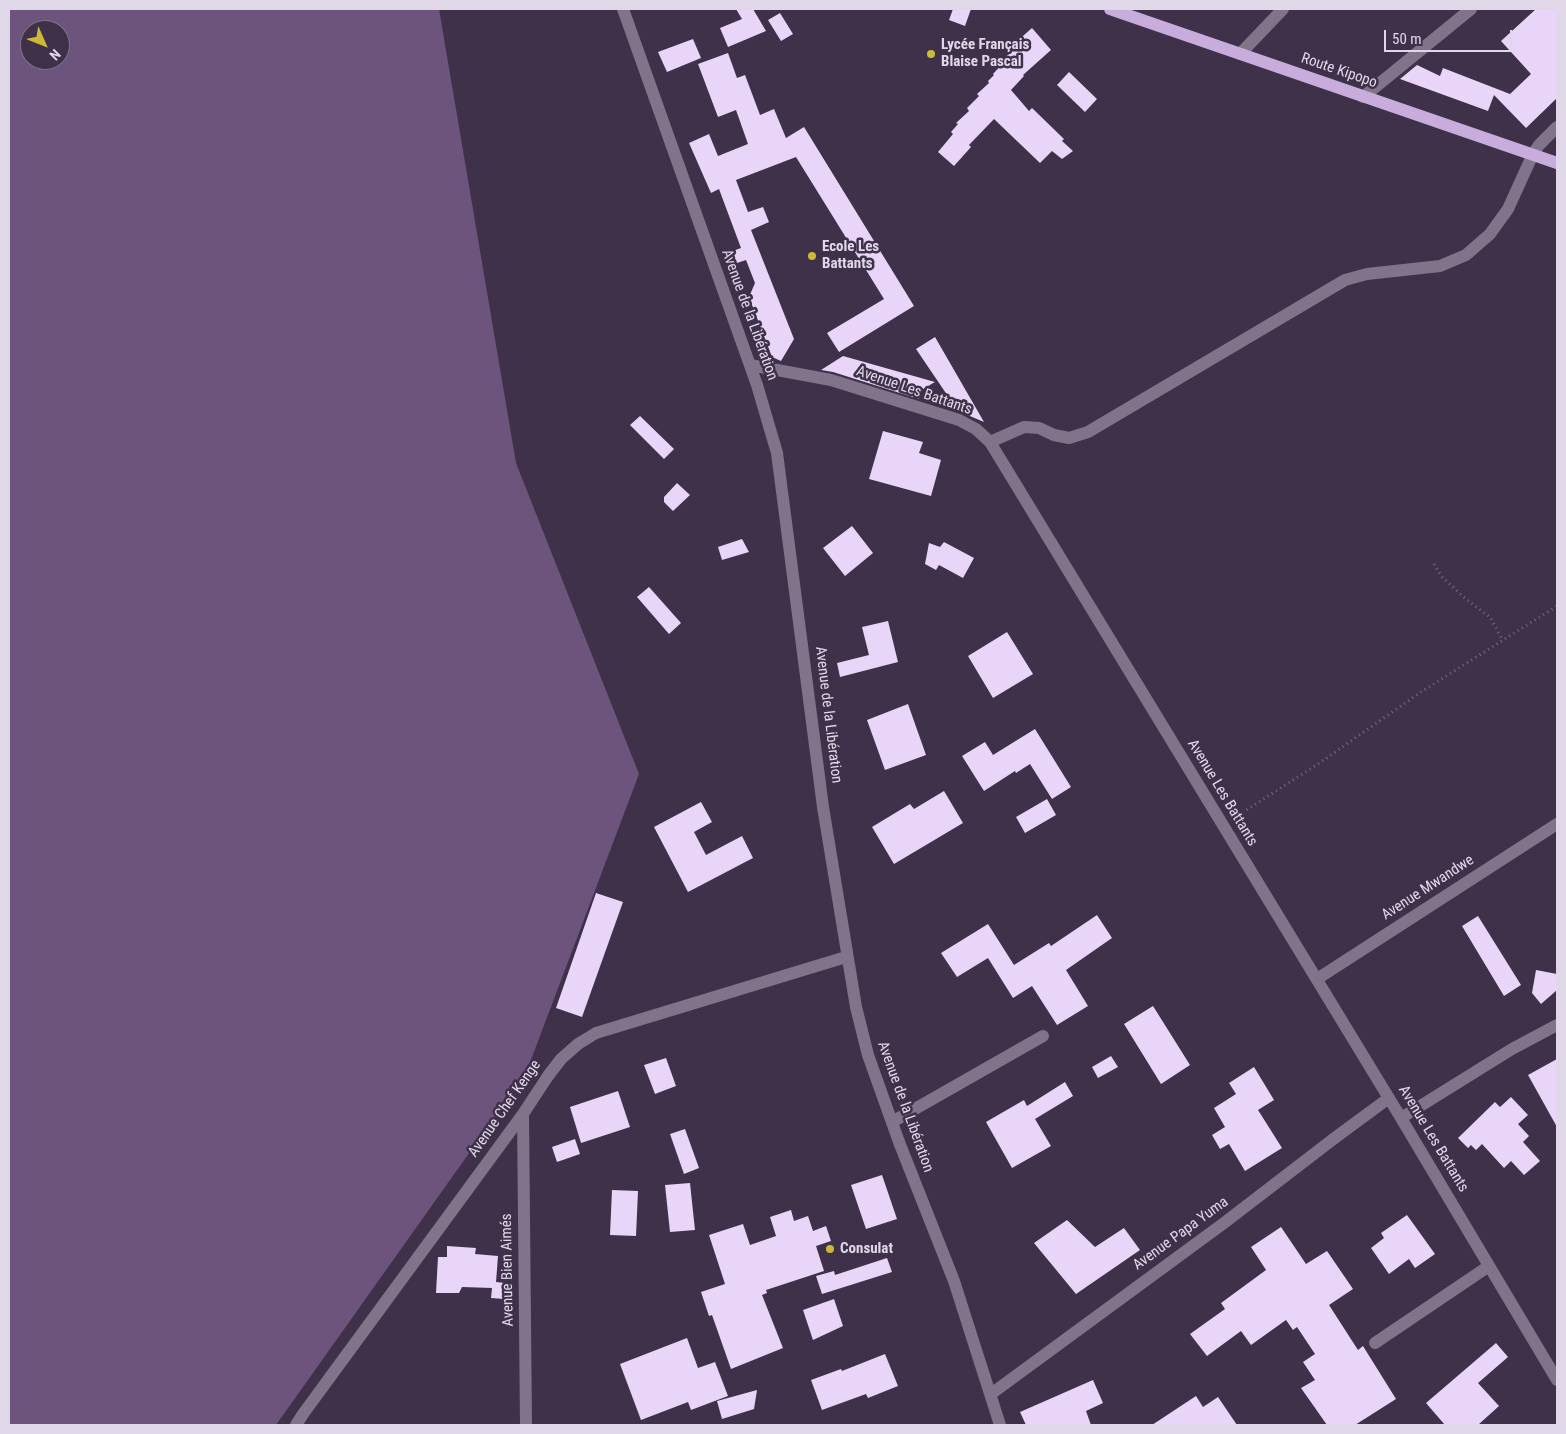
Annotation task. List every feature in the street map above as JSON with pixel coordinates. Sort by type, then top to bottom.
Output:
[{"type":"main road","name":"Route Kipopo","points":[[1110,9],[1557,163]]},
{"type":"street","name":"Avenue de la Libération","points":[[623,9],[768,419],[777,453],[823,807],[846,957],[856,1007],[868,1055],[954,1281],[1000,1425]]},
{"type":"street","points":[[1240,54],[1283,9]]},
{"type":"street","points":[[1363,97],[1471,9]]},
{"type":"street","points":[[990,442],[1024,427],[1039,428],[1069,438],[1088,432],[1345,280],[1367,274],[1440,266],[1466,255],[1490,234],[1508,209],[1533,154],[1557,127]]},
{"type":"street","name":"Avenue Les Battants","points":[[750,365],[831,380],[959,420],[976,429],[990,442],[1402,1118],[1557,1380]]},
{"type":"street","name":"Avenue Mwandwe","points":[[1317,979],[1557,824]]},
{"type":"street","name":"Avenue Chef Kenge","points":[[296,1425],[548,1076],[561,1059],[578,1044],[596,1033],[846,957]]},
{"type":"street","points":[[1402,1118],[1512,1049],[1557,1025]]},
{"type":"street","points":[[892,1122],[1043,1036]]},
{"type":"street","name":"Avenue Papa Yuma","points":[[990,1394],[1224,1223],[1389,1098]]},
{"type":"street","name":"Avenue Bien Aimés","points":[[522,1114],[526,1425]]},
{"type":"street","points":[[1375,1343],[1489,1266]]},
{"type":"path","points":[[1434,564],[1442,577],[1467,600],[1490,617],[1503,641]]},
{"type":"path","points":[[1223,825],[1318,764],[1421,692],[1557,606]]},
{"type":"shaded area","points":[[9,9],[439,9],[516,463],[639,774],[526,1073],[276,1425],[9,1425]]},
{"type":"building","points":[[736,9],[753,9],[766,31],[728,47],[720,28],[742,19]]},
{"type":"building","points":[[953,9],[971,9],[965,26],[949,20]]},
{"type":"building","points":[[1536,9],[1557,9],[1557,98],[1526,128],[1494,95],[1488,111],[1400,79],[1417,65],[1440,76],[1443,68],[1510,94],[1531,74],[1501,41]]},
{"type":"building","points":[[780,13],[793,34],[781,41],[768,20]]},
{"type":"building","points":[[1032,28],[1051,50],[1023,75],[1011,90],[1029,111],[1032,108],[1064,139],[1062,141],[1073,151],[1062,159],[1052,151],[1040,163],[994,119],[969,145],[971,147],[954,166],[938,152],[953,134],[951,132],[958,124],[956,123],[969,111],[967,108],[979,96],[977,94],[989,83],[988,81],[993,74],[1006,60],[1004,58],[1018,46],[1015,43]]},
{"type":"building","points":[[693,39],[701,58],[667,72],[658,52]]},
{"type":"building","points":[[728,53],[737,78],[745,75],[760,115],[774,109],[786,138],[804,127],[914,306],[839,352],[827,333],[884,299],[796,157],[736,180],[748,212],[763,207],[769,222],[751,230],[794,339],[781,361],[772,357],[749,297],[755,283],[746,260],[734,264],[730,252],[741,248],[719,189],[711,193],[689,143],[709,134],[718,156],[748,144],[736,110],[718,117],[698,64]]},
{"type":"building","points":[[1069,72],[1097,99],[1085,112],[1057,85]]},
{"type":"building","points":[[935,337],[984,422],[958,411],[916,349]]},
{"type":"building","points":[[843,356],[935,382],[923,389],[919,399],[821,370]]},
{"type":"building","points":[[640,416],[674,449],[664,459],[630,425]]},
{"type":"building","points":[[883,431],[923,442],[919,453],[941,460],[931,496],[869,479]]},
{"type":"building","points":[[677,483],[690,495],[673,511],[664,502],[664,497]]},
{"type":"building","points":[[852,526],[873,553],[845,576],[823,548]]},
{"type":"building","points":[[742,539],[749,552],[722,560],[718,547]]},
{"type":"building","points":[[944,542],[974,558],[963,578],[939,565],[936,570],[925,564],[929,543],[940,547]]},
{"type":"building","points":[[649,587],[681,623],[669,634],[637,597]]},
{"type":"building","points":[[888,621],[898,662],[840,677],[837,663],[869,655],[862,627]]},
{"type":"building","points":[[1007,632],[1033,674],[993,698],[968,656]]},
{"type":"building","points":[[908,704],[926,755],[885,770],[867,720]]},
{"type":"building","points":[[1035,729],[1071,787],[1052,799],[1030,764],[1016,773],[1015,771],[984,791],[962,756],[985,742],[993,755]]},
{"type":"building","points":[[944,791],[963,823],[894,864],[872,827],[910,804],[914,809]]},
{"type":"building","points":[[1047,799],[1056,815],[1025,833],[1016,817]]},
{"type":"building","points":[[701,802],[712,822],[694,832],[706,855],[742,836],[753,858],[688,892],[654,827]]},
{"type":"building","points":[[596,893],[623,902],[582,1017],[556,1008]]},
{"type":"building","points":[[1097,915],[1112,938],[1066,970],[1088,1006],[1057,1025],[1032,986],[1013,998],[988,958],[957,977],[941,953],[988,924],[1014,965],[1049,943],[1051,946]]},
{"type":"building","points":[[1478,916],[1521,985],[1504,996],[1462,926]]},
{"type":"building","points":[[1536,970],[1557,974],[1557,990],[1541,1004],[1532,993]]},
{"type":"building","points":[[1153,1006],[1190,1065],[1161,1084],[1124,1024]]},
{"type":"building","points":[[1111,1056],[1118,1067],[1098,1078],[1092,1067]]},
{"type":"building","points":[[666,1058],[676,1086],[655,1094],[644,1065]]},
{"type":"building","points":[[1557,1059],[1557,1127],[1528,1075]]},
{"type":"building","points":[[1254,1067],[1274,1100],[1258,1110],[1282,1148],[1245,1171],[1229,1144],[1220,1149],[1212,1135],[1225,1127],[1214,1108],[1236,1094],[1229,1083]]},
{"type":"building","points":[[1065,1082],[1073,1096],[1035,1119],[1051,1146],[1012,1168],[986,1122],[1024,1100],[1027,1106]]},
{"type":"building","points":[[618,1091],[630,1127],[581,1143],[570,1107]]},
{"type":"building","points":[[1511,1097],[1528,1115],[1518,1124],[1529,1136],[1523,1142],[1540,1161],[1524,1175],[1511,1161],[1504,1168],[1482,1144],[1476,1150],[1471,1145],[1468,1148],[1458,1138],[1495,1102],[1500,1107]]},
{"type":"building","points":[[685,1129],[699,1168],[684,1174],[670,1134]]},
{"type":"building","points":[[575,1139],[580,1154],[557,1162],[552,1147]]},
{"type":"building","points":[[882,1175],[897,1219],[866,1229],[851,1185]]},
{"type":"building","points":[[690,1183],[695,1230],[670,1232],[665,1185]]},
{"type":"building","points":[[612,1190],[638,1191],[636,1236],[610,1235]]},
{"type":"building","points":[[791,1210],[794,1221],[808,1216],[813,1231],[826,1226],[831,1241],[816,1246],[824,1271],[766,1290],[767,1293],[762,1295],[783,1348],[731,1369],[712,1315],[709,1316],[701,1292],[725,1284],[709,1235],[743,1224],[750,1245],[776,1236],[770,1217]]},
{"type":"building","points":[[1407,1215],[1435,1254],[1415,1268],[1409,1259],[1389,1274],[1371,1248],[1384,1238],[1381,1233]]},
{"type":"building","points":[[1067,1220],[1095,1247],[1124,1228],[1140,1250],[1076,1294],[1034,1243]]},
{"type":"building","points":[[1281,1227],[1306,1264],[1327,1251],[1353,1289],[1329,1305],[1358,1350],[1363,1346],[1396,1399],[1355,1425],[1327,1425],[1301,1388],[1315,1380],[1303,1362],[1315,1354],[1297,1327],[1293,1330],[1286,1320],[1251,1345],[1241,1331],[1207,1356],[1190,1334],[1225,1309],[1221,1303],[1266,1270],[1251,1247]]},
{"type":"building","points":[[447,1246],[476,1248],[475,1254],[498,1256],[496,1282],[505,1283],[504,1299],[491,1298],[492,1288],[462,1287],[459,1293],[436,1293],[438,1257],[447,1257]]},
{"type":"building","points":[[887,1258],[892,1272],[822,1294],[816,1276],[834,1271],[835,1275]]},
{"type":"building","points":[[834,1299],[843,1326],[813,1340],[803,1310]]},
{"type":"building","points":[[687,1338],[698,1368],[715,1362],[728,1396],[691,1410],[688,1402],[641,1420],[620,1364]]},
{"type":"building","points":[[1496,1343],[1508,1357],[1478,1383],[1499,1406],[1478,1425],[1445,1425],[1426,1403]]},
{"type":"building","points":[[885,1354],[898,1386],[868,1398],[866,1394],[822,1410],[811,1380],[841,1369],[842,1371]]},
{"type":"building","points":[[1093,1380],[1103,1403],[1086,1411],[1091,1425],[1026,1425],[1020,1412]]},
{"type":"building","points":[[757,1390],[754,1409],[722,1419],[717,1401]]},
{"type":"building","points":[[1196,1396],[1203,1407],[1218,1397],[1237,1425],[1152,1425]]},
{"type":"place","name":"Lycée Français Blaise Pascal","points":[[931,54]]},
{"type":"place","name":"Ecole Les Battants","points":[[812,256]]},
{"type":"place","name":"Consulat","points":[[830,1249]]}]
